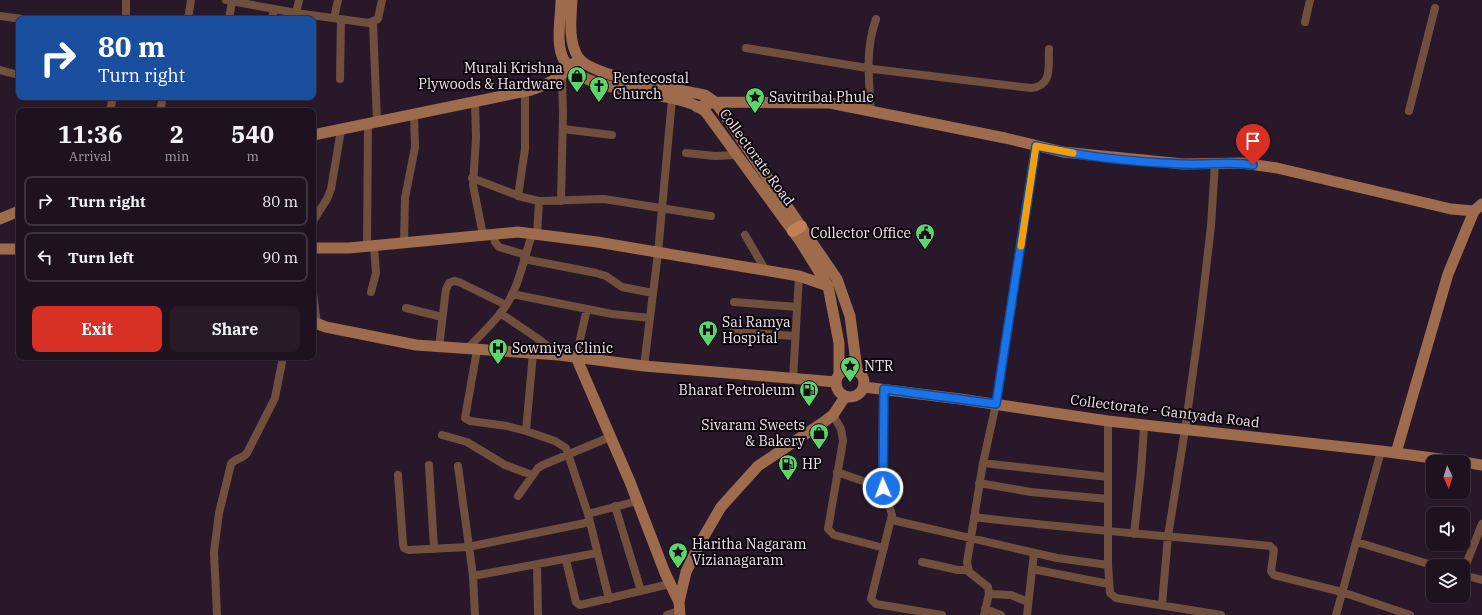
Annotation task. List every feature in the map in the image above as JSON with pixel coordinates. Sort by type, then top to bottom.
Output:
[{"type":"street","points":[[126,0],[126,16]]},
{"type":"street","points":[[188,16],[191,0]]},
{"type":"street","points":[[296,13],[299,0]]},
{"type":"street","points":[[338,0],[340,79]]},
{"type":"street","points":[[316,17],[373,22],[378,19],[382,0]]},
{"type":"street","name":"Collectorate Road","points":[[561,0],[560,45],[566,71],[598,84],[691,103],[705,111],[737,154],[837,279],[850,316],[857,370],[863,378],[864,387]]},
{"type":"street","points":[[316,134],[475,102],[525,91],[550,83],[566,71],[578,58],[572,41],[572,0]]},
{"type":"street","points":[[1305,22],[1310,0]]},
{"type":"street","points":[[229,16],[229,1],[306,16]]},
{"type":"street","points":[[1409,110],[1435,8]]},
{"type":"street","points":[[273,16],[274,9]]},
{"type":"street","points":[[0,16],[16,18]]},
{"type":"street","points":[[871,112],[868,68],[870,37],[876,19]]},
{"type":"street","points":[[371,292],[376,273],[370,246],[373,22]]},
{"type":"street","points":[[746,48],[868,68],[1039,88],[1047,79],[1049,49]]},
{"type":"street","name":"Collectorate Road","points":[[578,58],[594,70],[610,75],[705,95],[715,102],[797,228],[828,286],[839,343],[838,378]]},
{"type":"street","points":[[0,70],[16,74]]},
{"type":"street","points":[[561,201],[566,71]]},
{"type":"street","points":[[518,196],[525,149],[525,91]]},
{"type":"street","points":[[644,366],[658,253],[672,99]]},
{"type":"street","points":[[475,102],[476,138],[472,178],[475,202],[488,235],[496,245],[502,249],[525,257],[606,276],[622,287],[653,293]]},
{"type":"street","points":[[697,107],[715,102],[830,103],[1005,138],[1063,152],[1183,164],[1242,163],[1276,168],[1451,209],[1478,208],[1448,274],[1396,453]]},
{"type":"street","points":[[404,243],[405,198],[415,147],[414,114]]},
{"type":"street","points":[[563,129],[612,135]]},
{"type":"street","points":[[316,216],[327,199],[331,189],[341,130]]},
{"type":"street","points":[[1001,615],[984,612],[989,594],[986,584],[972,575],[968,570],[970,540],[979,483],[996,404],[1036,146]]},
{"type":"street","points":[[686,153],[715,156],[737,154]]},
{"type":"street","points":[[1162,605],[1168,536],[1185,430],[1211,226],[1215,163]]},
{"type":"street","points":[[472,178],[518,196],[539,201],[604,199],[711,216]]},
{"type":"street","points":[[539,201],[534,234],[512,294],[506,306],[472,349],[465,418],[470,421],[507,426],[526,431],[563,445],[569,453],[589,518],[609,599]]},
{"type":"street","points":[[0,219],[16,212]]},
{"type":"street","points":[[316,248],[370,246],[518,232],[799,276],[828,286]]},
{"type":"street","points":[[744,235],[766,271]]},
{"type":"street","points":[[0,249],[16,249]]},
{"type":"street","points":[[793,379],[799,276]]},
{"type":"street","points":[[439,347],[446,289],[451,281],[473,287],[506,306]]},
{"type":"street","points":[[512,294],[612,314],[650,318]]},
{"type":"street","points":[[734,302],[797,307]]},
{"type":"street","points":[[406,308],[442,318]]},
{"type":"street","points":[[587,309],[576,357],[637,501],[679,609]]},
{"type":"street","points":[[500,313],[559,355]]},
{"type":"street","points":[[316,323],[416,345],[559,355],[644,366],[793,379],[838,378],[848,369],[857,370]]},
{"type":"street","points":[[733,332],[796,336]]},
{"type":"street","points":[[839,343],[853,339]]},
{"type":"street","points":[[526,431],[533,353]]},
{"type":"street","points":[[217,615],[214,552],[219,513],[229,471],[233,460],[245,456],[248,453],[273,404],[277,390],[282,360]]},
{"type":"street","points":[[838,378],[838,391],[845,397],[855,397],[859,395],[864,387]]},
{"type":"street","name":"Collectorate - Gantyada Road","points":[[864,387],[996,404],[1108,422],[1426,457]]},
{"type":"street","points":[[884,389],[883,488],[892,509],[892,520],[871,596],[873,602],[942,615]]},
{"type":"street","points":[[679,609],[686,572],[700,542],[721,507],[732,493],[758,466],[801,439],[833,415],[845,397]]},
{"type":"street","points":[[833,415],[843,435],[828,524],[830,533],[884,548]]},
{"type":"street","points":[[1108,422],[1108,565],[1110,593],[1116,598],[1221,615]]},
{"type":"street","points":[[1134,534],[1144,426]]},
{"type":"street","points":[[442,435],[466,442],[505,465],[532,475]]},
{"type":"street","points":[[518,496],[532,475],[543,464],[610,438]]},
{"type":"street","points":[[1336,615],[1381,451]]},
{"type":"street","points":[[983,463],[1108,477]]},
{"type":"street","name":"Collectorate - Gantyada Road","points":[[1470,463],[1482,465]]},
{"type":"street","points":[[429,465],[434,549]]},
{"type":"street","points":[[458,466],[473,576],[475,615]]},
{"type":"street","points":[[837,472],[883,488]]},
{"type":"street","points":[[398,476],[404,548],[409,550],[468,547],[589,518],[615,506],[637,501]]},
{"type":"street","points":[[979,483],[1031,492],[1108,499]]},
{"type":"street","points":[[615,506],[641,591]]},
{"type":"street","points":[[974,517],[1109,532],[1270,546],[1274,550],[1271,571],[1274,575],[1342,592],[1410,615]]},
{"type":"street","points":[[892,520],[970,540],[1057,558],[1108,565]]},
{"type":"street","points":[[1469,559],[1482,524]]},
{"type":"street","points":[[1357,542],[1426,563]]},
{"type":"street","points":[[1027,615],[1034,553]]},
{"type":"street","points":[[473,576],[597,554]]},
{"type":"street","points":[[566,560],[578,604],[583,605],[670,584]]},
{"type":"street","points":[[922,562],[958,570],[968,570]]},
{"type":"street","points":[[537,565],[538,615]]},
{"type":"street","points":[[1032,569],[1109,584]]},
{"type":"street","points":[[1470,576],[1482,580]]},
{"type":"street","points":[[989,594],[1011,596],[1028,602]]},
{"type":"street","points":[[667,615],[679,609]]},
{"type":"slow traffic","points":[[1021,246],[1036,146],[1073,153]]},
{"type":"place","name":"Murali Krishna Plywoods & Hardware","points":[[577,93]]},
{"type":"place","name":"Pentecostal Church","points":[[599,103]]},
{"type":"place","name":"Savitribai Phule","points":[[755,114]]},
{"type":"place","name":"Collector Office","points":[[925,250]]},
{"type":"place","name":"Sai Ramya Hospital","points":[[708,347]]},
{"type":"place","name":"Sowmiya Clinic","points":[[498,365]]},
{"type":"place","name":"NTR","points":[[850,383]]},
{"type":"place","name":"Bharat Petroleum","points":[[809,407]]},
{"type":"place","name":"Sivaram Sweets & Bakery","points":[[819,450]]},
{"type":"place","name":"HP","points":[[788,481]]},
{"type":"place","name":"Haritha Nagaram Vizianagaram","points":[[678,569]]},
{"type":"route","points":[[883,488],[884,389],[996,404],[1036,146],[1063,152],[1141,161],[1183,164],[1242,163],[1253,165]]}]
